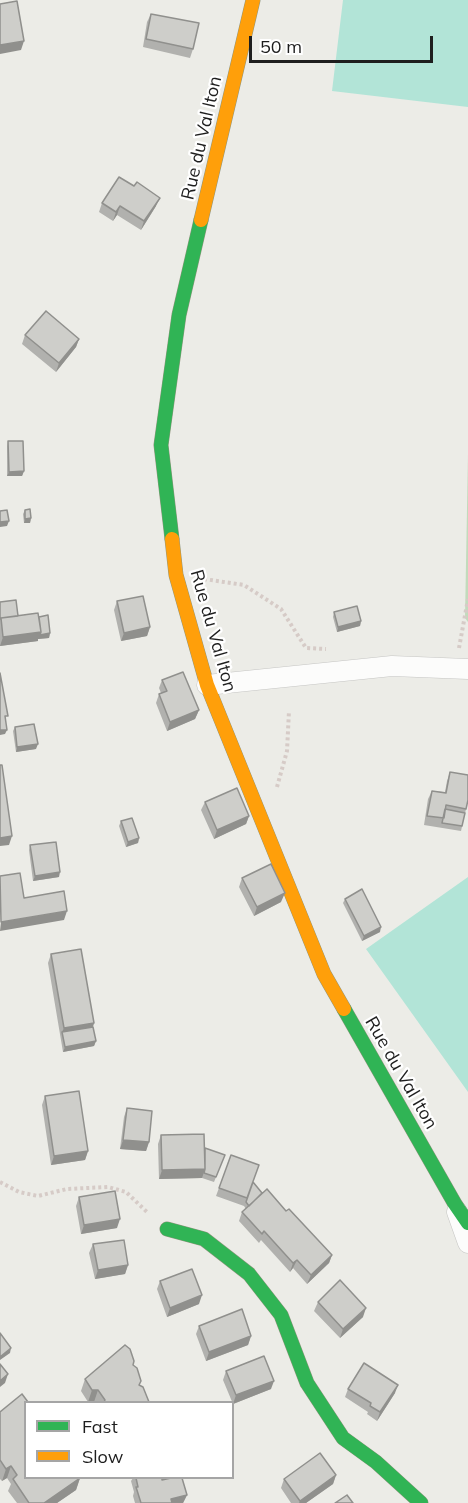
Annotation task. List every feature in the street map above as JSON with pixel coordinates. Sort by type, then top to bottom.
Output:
[{"type":"street","name":"Rue du Val Iton","points":[[253,0],[179,315],[161,445],[176,575],[207,685],[324,974],[454,1204],[468,1223]]},
{"type":"street","points":[[207,685],[392,666],[463,669]]},
{"type":"street","points":[[454,1204],[468,1243]]},
{"type":"street","points":[[167,1229],[204,1239],[249,1275],[281,1316],[307,1383],[343,1438],[376,1462],[421,1503]]},
{"type":"path","points":[[176,575],[244,585],[281,609],[306,648],[329,649]]},
{"type":"path","points":[[463,669],[457,654],[468,599]]},
{"type":"path","points":[[259,813],[276,790],[287,751],[289,711]]},
{"type":"path","points":[[0,1182],[19,1192],[38,1196],[67,1189],[108,1187],[126,1192],[167,1229]]},
{"type":"green space","points":[[343,0],[468,0],[468,107],[332,91]]},
{"type":"green space","points":[[468,454],[468,622],[465,618]]},
{"type":"green space","points":[[468,877],[468,1092],[366,949]]},
{"type":"building","points":[[17,1],[24,41],[0,45],[0,4]]},
{"type":"building","points":[[151,14],[199,23],[193,49],[146,39]]},
{"type":"building","points":[[119,177],[134,186],[137,182],[160,198],[144,221],[120,206],[116,212],[102,203]]},
{"type":"building","points":[[46,311],[79,339],[59,363],[25,335]]},
{"type":"building","points":[[8,441],[23,441],[24,471],[9,472]]},
{"type":"building","points":[[30,509],[31,518],[25,519],[25,510]]},
{"type":"building","points":[[7,510],[9,521],[0,522],[0,511]]},
{"type":"building","points":[[143,596],[150,627],[124,633],[117,601]]},
{"type":"building","points":[[16,600],[18,616],[0,619],[0,602]]},
{"type":"building","points":[[357,606],[361,621],[338,627],[334,612]]},
{"type":"building","points":[[38,613],[41,632],[3,637],[1,618]]},
{"type":"building","points":[[48,615],[50,633],[40,635],[39,617]]},
{"type":"building","points":[[183,672],[199,710],[170,722],[159,694],[167,691],[162,680]]},
{"type":"building","points":[[0,673],[8,716],[5,716],[7,730],[0,730]]},
{"type":"building","points":[[34,724],[38,744],[17,747],[15,727]]},
{"type":"building","points":[[0,765],[2,765],[12,836],[0,838]]},
{"type":"building","points":[[450,772],[468,775],[466,809],[446,805],[444,818],[427,816],[432,791],[446,793]]},
{"type":"building","points":[[237,788],[249,816],[217,830],[205,802]]},
{"type":"building","points":[[445,809],[465,813],[462,826],[442,823]]},
{"type":"building","points":[[132,818],[139,838],[128,842],[121,821]]},
{"type":"building","points":[[56,842],[60,872],[35,876],[30,845]]},
{"type":"building","points":[[271,864],[285,893],[257,907],[242,878]]},
{"type":"building","points":[[20,873],[24,898],[64,891],[67,911],[1,922],[0,876]]},
{"type":"building","points":[[362,889],[381,927],[364,936],[345,899]]},
{"type":"building","points":[[81,949],[94,1023],[64,1028],[51,954]]},
{"type":"building","points":[[93,1027],[96,1041],[65,1047],[62,1032]]},
{"type":"building","points":[[79,1091],[88,1151],[54,1156],[45,1096]]},
{"type":"building","points":[[127,1108],[152,1111],[149,1142],[123,1140]]},
{"type":"building","points":[[204,1134],[205,1169],[162,1170],[161,1135]]},
{"type":"building","points":[[205,1148],[225,1155],[216,1177],[204,1173]]},
{"type":"building","points":[[231,1155],[259,1165],[247,1198],[219,1188]]},
{"type":"building","points":[[253,1182],[262,1193],[249,1206],[246,1202]]},
{"type":"building","points":[[267,1189],[286,1211],[289,1209],[332,1255],[311,1275],[297,1260],[293,1263],[264,1231],[262,1234],[242,1212]]},
{"type":"building","points":[[115,1191],[120,1219],[84,1225],[79,1197]]},
{"type":"building","points":[[124,1240],[128,1265],[98,1270],[93,1244]]},
{"type":"building","points":[[192,1269],[202,1295],[170,1308],[160,1281]]},
{"type":"building","points":[[340,1280],[366,1308],[343,1329],[318,1302]]},
{"type":"building","points":[[242,1309],[251,1336],[209,1352],[199,1326]]},
{"type":"building","points":[[0,1333],[11,1348],[0,1357]]},
{"type":"building","points":[[125,1345],[130,1349],[133,1365],[137,1368],[141,1381],[139,1385],[143,1387],[149,1401],[104,1401],[98,1390],[92,1390],[85,1379]]},
{"type":"building","points":[[264,1356],[274,1381],[236,1395],[226,1371]]},
{"type":"building","points":[[364,1363],[398,1385],[380,1412],[370,1406],[371,1403],[348,1389]]},
{"type":"building","points":[[0,1364],[8,1374],[0,1381]]},
{"type":"building","points":[[22,1394],[27,1401],[24,1401],[24,1479],[79,1479],[44,1503],[29,1503],[13,1479],[17,1475],[11,1466],[6,1469],[0,1460],[0,1412]]},
{"type":"building","points":[[320,1453],[336,1475],[300,1501],[284,1479]]},
{"type":"building","points":[[136,1479],[182,1479],[187,1495],[171,1499],[172,1503],[141,1503],[136,1487],[138,1487]]},
{"type":"building","points":[[347,1495],[353,1503],[335,1503]]},
{"type":"traffic: fast","points":[[172,539],[161,445],[179,315],[201,220]]},
{"type":"traffic: fast","points":[[344,1009],[468,1223]]},
{"type":"traffic: fast","points":[[167,1229],[204,1239],[249,1274],[281,1315],[307,1383],[343,1438],[376,1462],[421,1503]]},
{"type":"traffic: slow","points":[[201,220],[253,0]]},
{"type":"traffic: slow","points":[[172,539],[176,575],[207,685],[324,974],[344,1009]]}]
